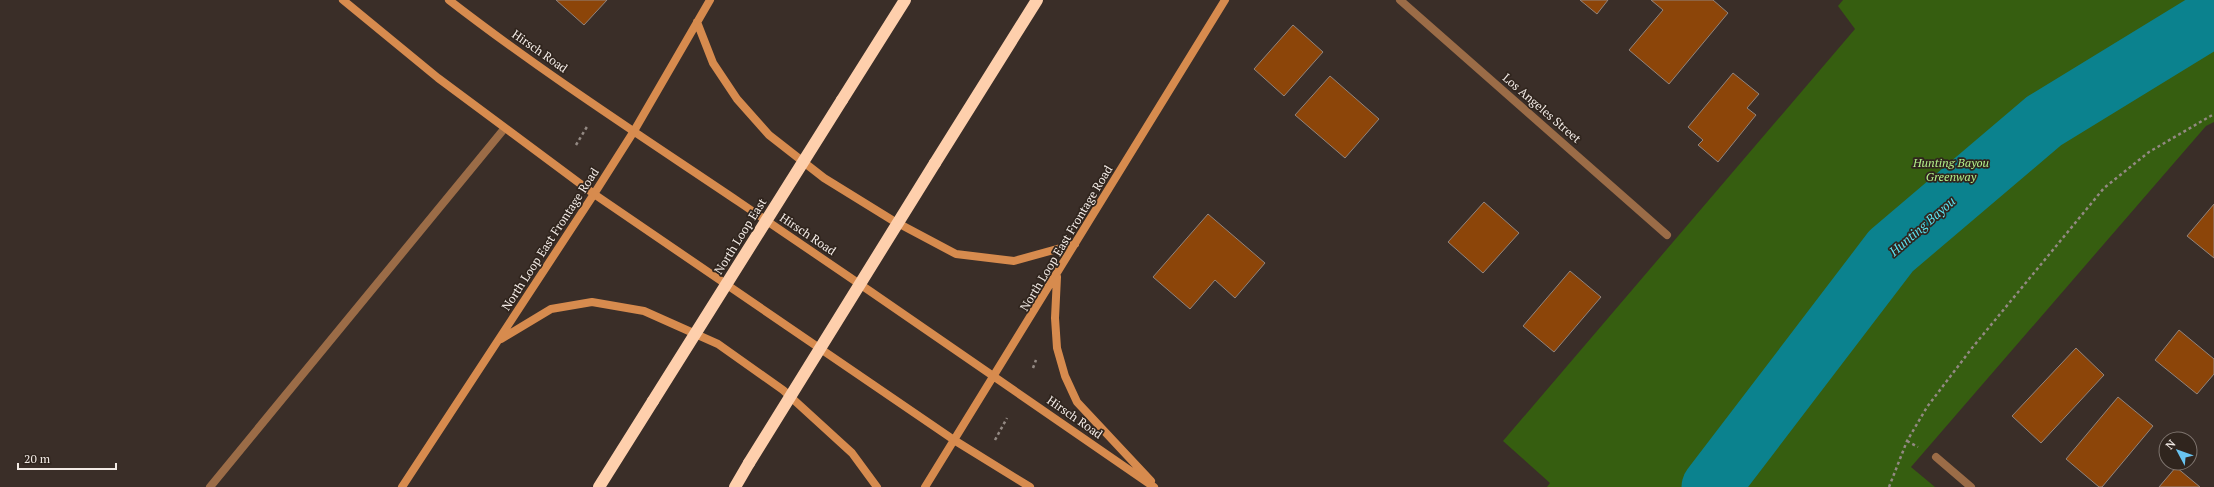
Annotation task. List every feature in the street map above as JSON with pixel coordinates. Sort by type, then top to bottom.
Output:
[{"type":"highway","name":"North Loop East","points":[[599,487],[905,0]]},
{"type":"highway","points":[[735,487],[1037,0]]},
{"type":"main road","points":[[343,0],[438,78],[504,129],[594,194],[954,440],[1030,487]]},
{"type":"main road","name":"Hirsch Road","points":[[449,0],[484,27],[634,131],[995,376],[1155,487]]},
{"type":"main road","name":"North Loop East Frontage Road","points":[[402,487],[634,131],[710,0]]},
{"type":"main road","name":"North Loop East Frontage Road","points":[[925,487],[995,376],[1225,0]]},
{"type":"main road","points":[[697,22],[713,63],[737,99],[769,135],[824,178],[892,220],[956,254],[963,255],[1014,261],[1075,244]]},
{"type":"main road","points":[[1057,275],[1055,318],[1057,348],[1065,376],[1077,402],[1155,487]]},
{"type":"main road","points":[[498,340],[551,309],[592,302],[644,311],[718,344],[783,390],[852,453],[877,487]]},
{"type":"street","name":"Los Angeles Street","points":[[1400,0],[1667,235]]},
{"type":"street","points":[[222,487],[213,484],[504,129]]},
{"type":"street","points":[[1936,457],[1971,487]]},
{"type":"path","points":[[1889,487],[1907,442],[1927,407],[1972,348],[2104,188],[2148,152],[2214,114]]},
{"type":"path","points":[[576,145],[590,123]]},
{"type":"path","points":[[1032,368],[1036,360]]},
{"type":"path","points":[[993,442],[1007,418]]},
{"type":"green space","name":"Hunting Bayou Greenway","points":[[1843,0],[2214,0],[2214,122],[2206,126],[1911,467],[1935,487],[1547,487],[1550,483],[1503,441],[1855,29],[1838,6]]},
{"type":"building","points":[[556,0],[607,0],[584,25]]},
{"type":"building","points":[[1580,0],[1608,0],[1597,14]]},
{"type":"building","points":[[1651,0],[1713,0],[1728,13],[1669,84],[1629,50],[1663,10]]},
{"type":"building","points":[[1293,25],[1323,52],[1284,96],[1254,69]]},
{"type":"building","points":[[1733,73],[1759,94],[1747,108],[1756,115],[1718,162],[1698,145],[1703,140],[1688,127]]},
{"type":"building","points":[[1330,76],[1379,119],[1345,158],[1295,115]]},
{"type":"building","points":[[1484,202],[1519,233],[1483,273],[1448,242]]},
{"type":"building","points":[[2214,204],[2214,258],[2187,236]]},
{"type":"building","points":[[1208,214],[1265,263],[1235,298],[1215,280],[1190,309],[1153,277]]},
{"type":"building","points":[[1570,271],[1601,297],[1554,352],[1523,326]]},
{"type":"building","points":[[2179,330],[2214,359],[2214,374],[2197,394],[2155,360]]},
{"type":"building","points":[[2076,348],[2104,375],[2041,443],[2012,416]]},
{"type":"building","points":[[2118,397],[2153,426],[2102,487],[2099,487],[2066,459]]},
{"type":"building","points":[[2173,471],[2181,471],[2200,487],[2159,487]]},
{"type":"waterway","name":"Hunting Bayou","points":[[1711,487],[1891,251],[2044,121],[2214,17]]}]
